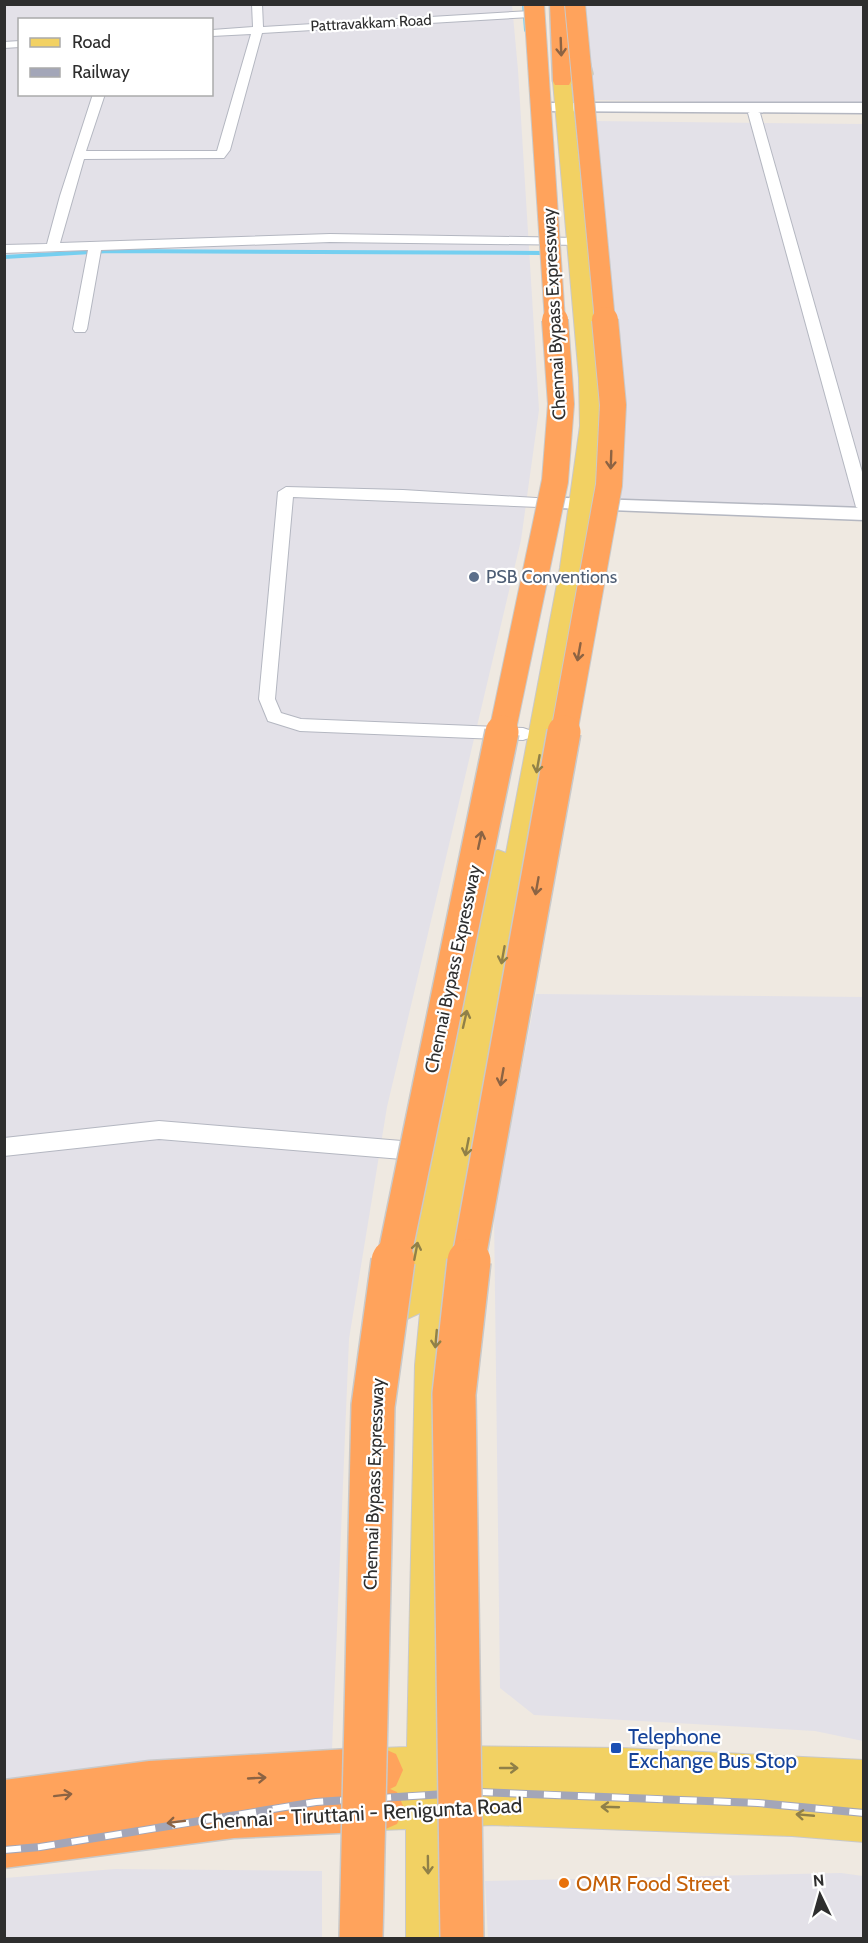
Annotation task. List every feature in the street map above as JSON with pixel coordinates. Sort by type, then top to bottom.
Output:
[{"type":"highway","points":[[556,95],[559,4]]},
{"type":"highway","points":[[462,1938],[454,1394],[460,1327],[471,1240],[609,485],[613,405],[576,4]]},
{"type":"highway","points":[[531,9],[556,95]]},
{"type":"highway","name":"Chennai Bypass Expressway","points":[[361,1938],[375,1394],[396,1240],[555,482],[561,404],[531,9]]},
{"type":"highway","name":"Chennai - Tiruttani - Renigunta Road","points":[[4,1803],[148,1784],[381,1789]]},
{"type":"highway","name":"Chennai - Tiruttani - Renigunta Road","points":[[4,1845],[234,1815],[381,1789]]},
{"type":"main road","points":[[556,95],[584,74],[576,4]]},
{"type":"main road","points":[[556,95],[864,108]]},
{"type":"main road","points":[[556,95],[754,113],[864,113]]},
{"type":"main road","points":[[429,1938],[428,1786],[434,1365],[441,1288],[571,580],[574,504],[571,349],[554,241],[556,95]]},
{"type":"main road","points":[[574,504],[864,514]]},
{"type":"main road","points":[[382,1938],[381,1789],[392,1426],[410,1281],[435,1153],[479,957],[563,530],[574,504]]},
{"type":"main road","name":"Chennai - Tiruttani - Renigunta Road","points":[[381,1789],[428,1786],[552,1767],[864,1782]]},
{"type":"main road","name":"Chennai - Tiruttani - Renigunta Road","points":[[428,1786],[492,1803],[792,1814],[864,1820]]},
{"type":"street","points":[[79,155],[220,155],[224,150],[258,29],[257,4]]},
{"type":"street","name":"Pattravakkam Road","points":[[213,33],[531,9]]},
{"type":"street","points":[[53,247],[98,96]]},
{"type":"street","points":[[754,113],[864,507]]},
{"type":"street","points":[[4,249],[330,238],[554,241]]},
{"type":"street","points":[[80,328],[95,245]]},
{"type":"street","points":[[523,734],[300,725],[274,717],[267,699],[286,492],[403,495],[574,504]]},
{"type":"street","points":[[4,1147],[159,1130],[397,1148],[435,1153]]},
{"type":"shaded area","points":[[4,5],[512,5],[539,410],[521,540],[387,1107],[349,1339],[332,1750],[5,1789]]},
{"type":"shaded area","points":[[582,5],[863,5],[863,105],[591,100]]},
{"type":"shaded area","points":[[593,121],[863,124],[863,509],[619,502],[622,384]]},
{"type":"shaded area","points":[[536,994],[863,997],[863,1741],[815,1731],[534,1715],[500,1688],[494,1214]]},
{"type":"shaded area","points":[[115,1869],[322,1871],[322,1938],[5,1938],[5,1878]]},
{"type":"shaded area","points":[[841,1873],[863,1876],[863,1938],[488,1938],[485,1881]]},
{"type":"waterway","points":[[524,4],[526,30]]},
{"type":"waterway","points":[[4,257],[109,251],[543,253],[543,249]]},
{"type":"railway","points":[[4,1850],[40,1847],[316,1802],[478,1792],[758,1803],[864,1813]]},
{"type":"place","name":"PSB Conventions","points":[[474,577]]},
{"type":"place","name":"Telephone Exchange Bus Stop","points":[[616,1748]]},
{"type":"place","name":"OMR Food Street","points":[[564,1883]]}]
